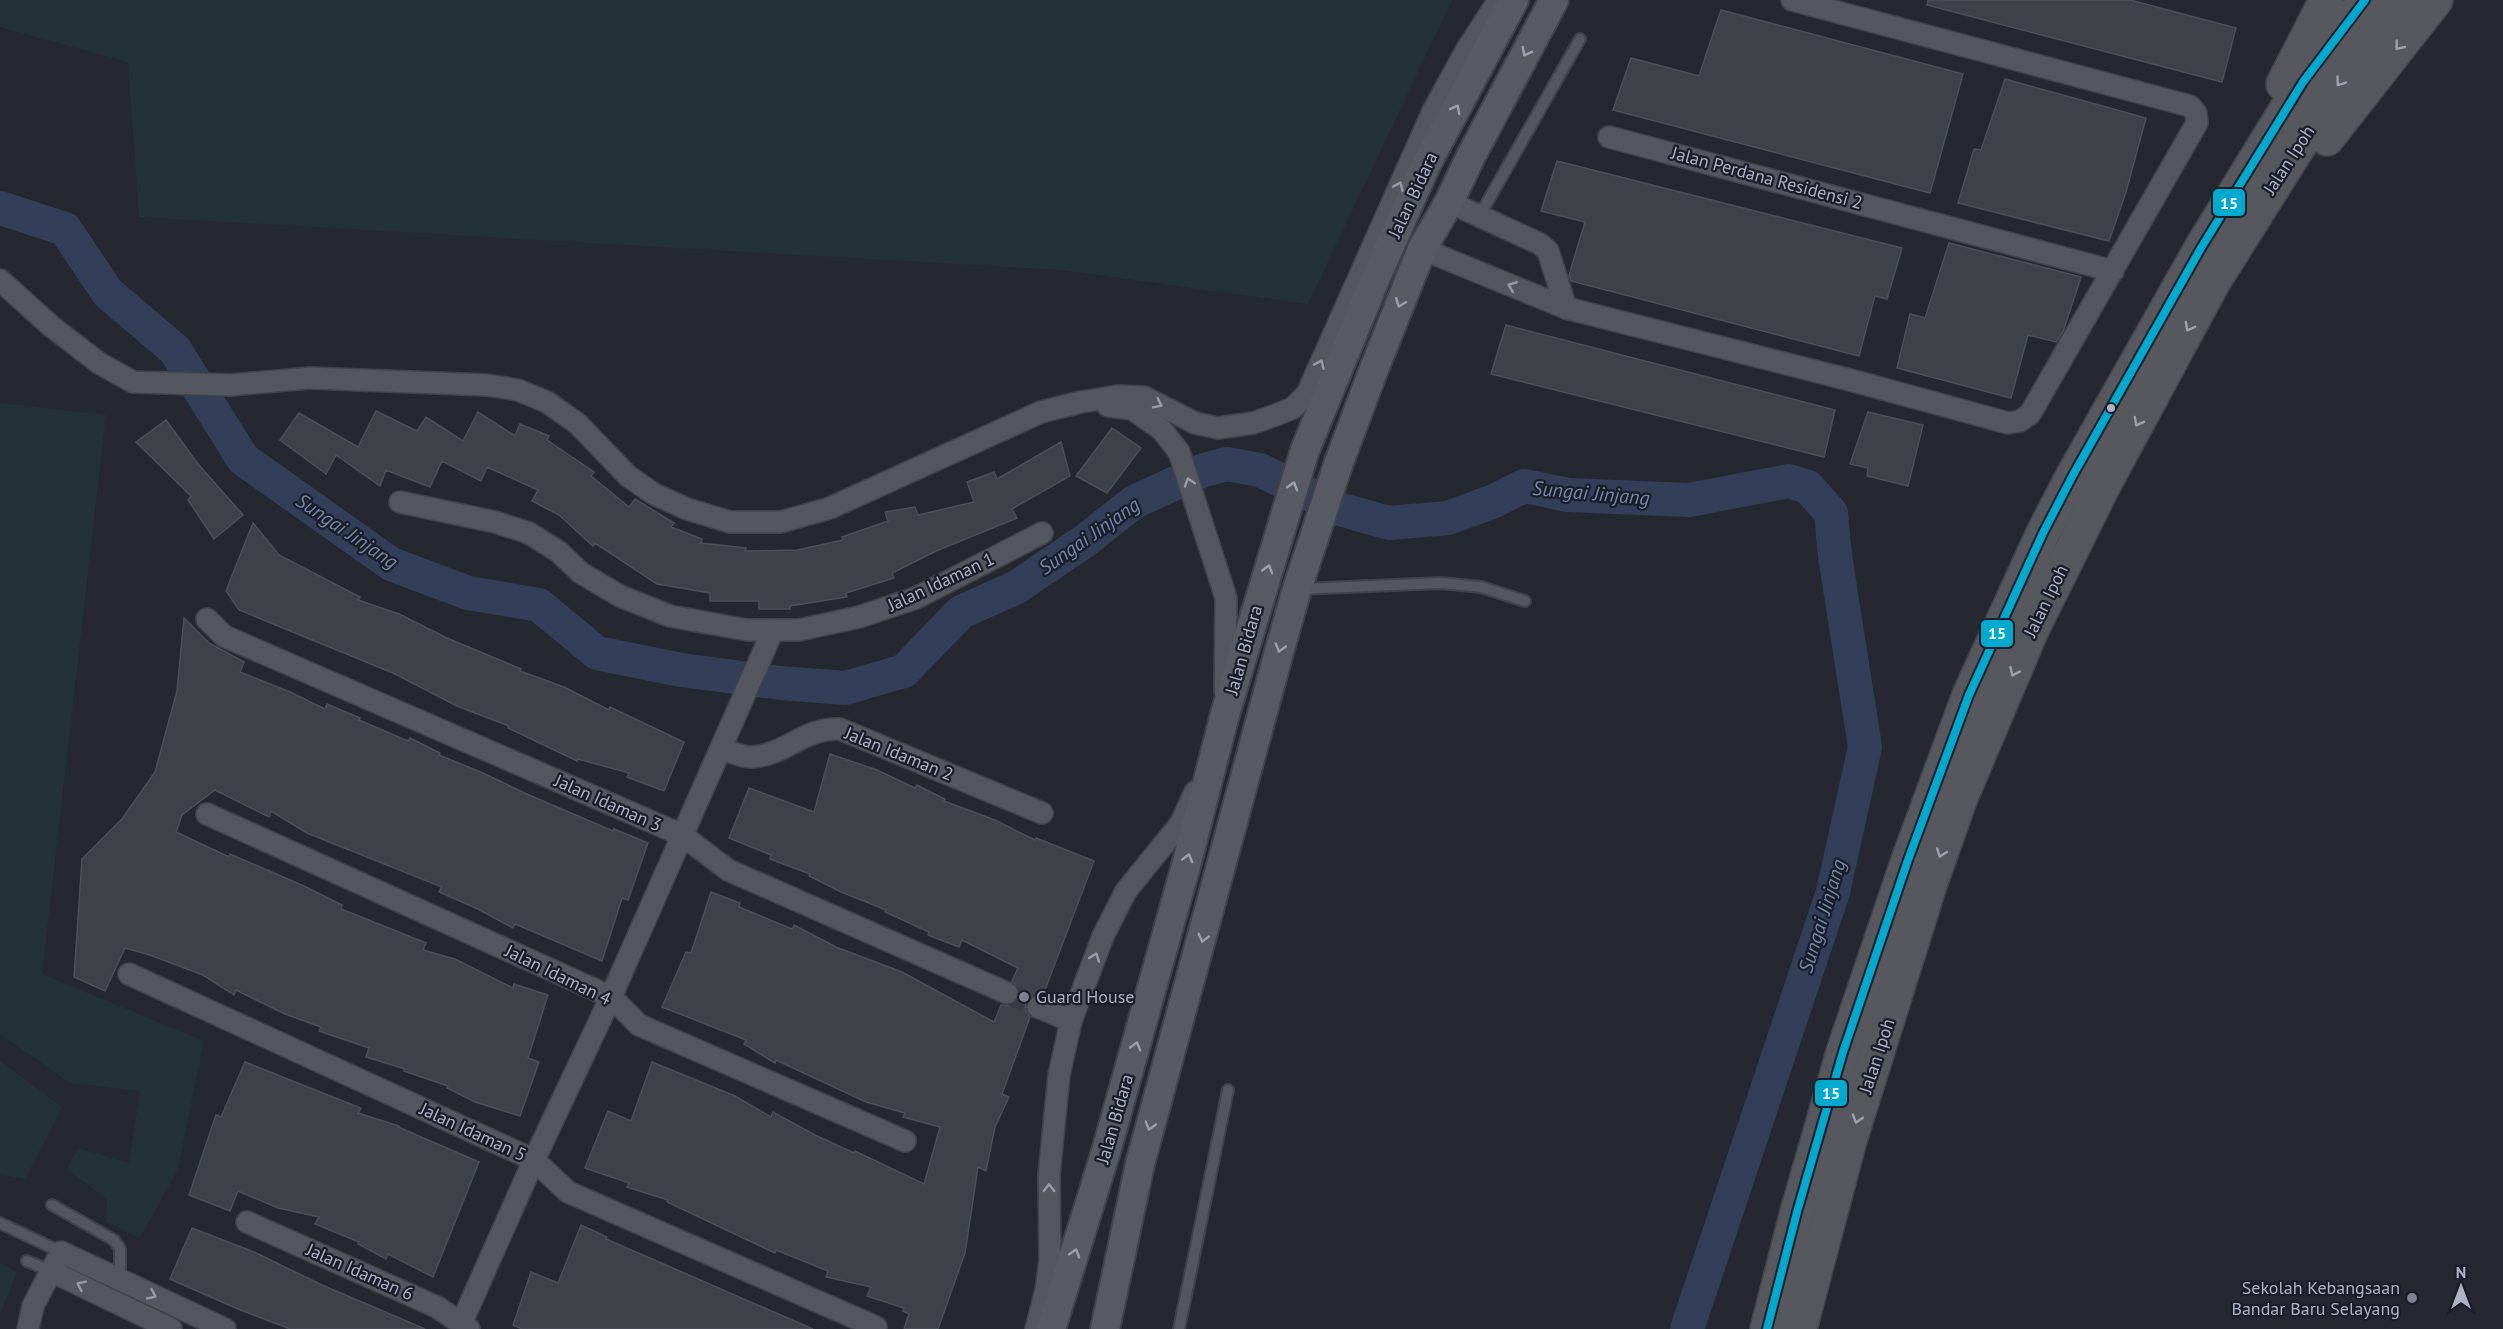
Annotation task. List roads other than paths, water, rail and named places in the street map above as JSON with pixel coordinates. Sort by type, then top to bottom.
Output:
[{"type":"highway","points":[[2242,179],[2293,61],[2326,0]]},
{"type":"highway","name":"Jalan Ipoh","points":[[1767,1329],[1797,1212],[1843,1052],[1908,860],[1969,694],[2043,533],[2073,475],[2242,179],[2303,82],[2365,0]]},
{"type":"highway","name":"Jalan Ipoh","points":[[1800,1329],[1851,1140],[1930,885],[1960,800],[2004,695],[2064,565],[2213,283],[2328,100],[2398,0]]},
{"type":"highway","points":[[2213,283],[2265,222],[2360,95],[2436,0]]},
{"type":"main road","name":"Jalan Bidara","points":[[1051,1329],[1110,1137],[1187,862],[1225,714],[1305,450],[1376,277],[1428,163],[1514,0]]},
{"type":"main road","name":"Jalan Bidara","points":[[1105,1329],[1140,1164],[1297,589],[1338,465],[1422,249],[1449,202],[1554,0]]},
{"type":"main road","points":[[1322,407],[1396,266],[1419,209],[1427,199],[1437,195],[1449,202]]},
{"type":"street","points":[[0,280],[51,326],[99,363],[133,382],[231,385],[310,378],[487,385],[518,390],[547,402],[578,424],[628,476],[654,494],[687,509],[730,522],[781,522],[830,508],[1041,412],[1081,402],[1118,396],[1144,397],[1195,423],[1218,428],[1253,423],[1293,408],[1307,394],[1433,111],[1467,50],[1500,0]]},
{"type":"street","points":[[1422,249],[1566,308],[1854,381],[2008,423],[2020,421],[2030,414],[2113,271],[2197,123],[2196,113],[2190,106],[1792,0]]},
{"type":"street","name":"Jalan Perdana Residensi 2","points":[[1609,137],[1947,225],[2113,271]]},
{"type":"street","points":[[1449,202],[1540,244],[1548,251],[1566,308]]},
{"type":"street","points":[[1036,1329],[1046,1290],[1050,1260],[1049,1175],[1059,1075],[1071,1021],[1103,936],[1125,891],[1181,823],[1225,714],[1226,598],[1179,452],[1162,430],[1132,409],[1081,402]]},
{"type":"street","name":"Jalan Idaman 1","points":[[400,502],[495,522],[529,533],[559,552],[580,573],[620,596],[670,616],[768,639],[859,617],[916,598],[1042,533]]},
{"type":"street","name":"Jalan Idaman 3","points":[[207,619],[224,636],[682,836],[728,870],[1007,993]]},
{"type":"street","points":[[465,1326],[534,1160],[611,997],[768,639]]},
{"type":"street","name":"Jalan Idaman 2","points":[[721,749],[751,757],[781,749],[823,728],[840,729],[1042,813]]},
{"type":"street","name":"Jalan Idaman 4","points":[[207,814],[611,997],[639,1025],[905,1141]]},
{"type":"street","name":"Jalan Idaman 5","points":[[129,974],[534,1160],[568,1192],[876,1327]]},
{"type":"street","points":[[1038,1006],[1071,1021]]},
{"type":"street","name":"Jalan Idaman 6","points":[[247,1222],[437,1307],[465,1326]]},
{"type":"street","points":[[28,1329],[33,1306],[61,1252],[120,1281],[182,1320],[225,1329]]},
{"type":"street","points":[[51,1271],[171,1329]]},
{"type":"lane","points":[[1480,215],[1580,39]]},
{"type":"lane","points":[[1297,589],[1441,583],[1481,587],[1525,601]]},
{"type":"lane","points":[[1179,1329],[1228,1090]]},
{"type":"lane","points":[[52,1205],[114,1240],[120,1249],[120,1281]]},
{"type":"lane","points":[[0,1223],[61,1252]]},
{"type":"lane","points":[[27,1261],[51,1271]]},
{"type":"waterway","name":"Sungai Jinjang","points":[[0,208],[65,229],[108,293],[175,350],[243,459],[391,564],[468,593],[539,605],[597,653],[681,670],[781,683],[845,688],[904,671],[961,612],[1017,587],[1086,540],[1134,502],[1204,470],[1227,464],[1260,470],[1339,509],[1389,523],[1448,518],[1494,501],[1524,486],[1568,495],[1689,500],[1789,481],[1808,487],[1831,513],[1835,556],[1865,747],[1833,892],[1687,1329]]},
{"type":"tunnel","points":[[1007,993],[1038,1007]]},
{"type":"place","name":"Guard House","points":[[1024,997]]},
{"type":"place","name":"Sekolah Kebangsaan Bandar Baru Selayang","points":[[2412,1298]]}]
